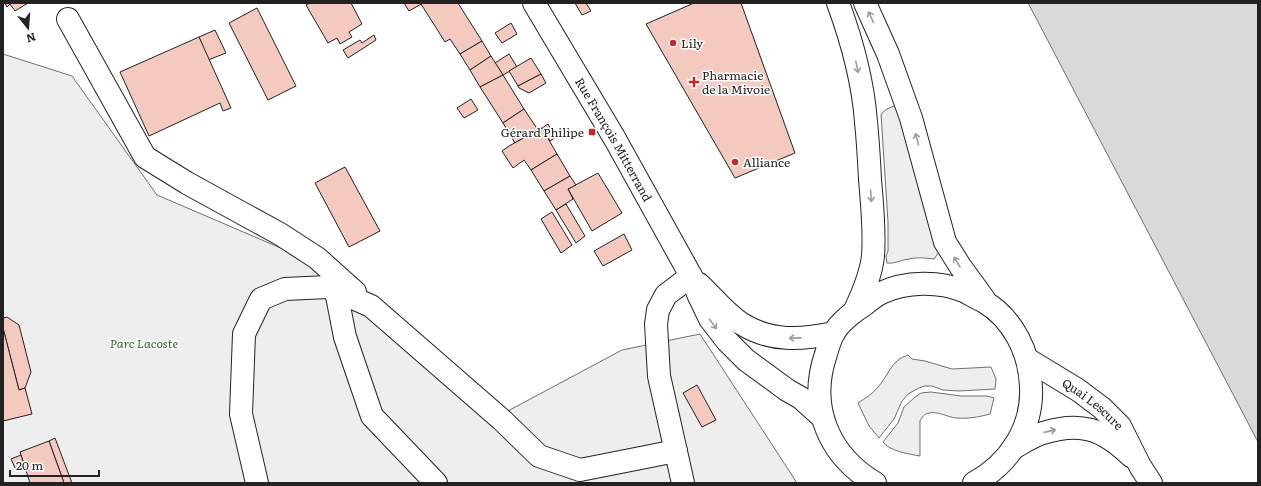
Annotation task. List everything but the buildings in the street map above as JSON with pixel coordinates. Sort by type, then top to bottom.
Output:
[{"type":"street","name":"Rue François Mitterrand","points":[[534,3],[615,139],[691,276],[710,319],[727,341],[746,360],[787,390],[801,398],[821,416]]},
{"type":"street","points":[[838,3],[854,54],[862,89],[866,121],[873,230],[872,257],[869,272],[863,294],[855,310]]},
{"type":"street","points":[[865,3],[888,54],[911,118],[945,242],[960,266],[989,305]]},
{"type":"street","points":[[68,19],[145,157],[187,183],[280,234],[317,258],[502,420],[539,456],[580,470],[676,451]]},
{"type":"street","name":"Rue François Mitterrand","points":[[691,276],[729,314],[741,324],[756,332],[790,339],[813,338],[834,333]]},
{"type":"street","points":[[683,483],[659,376],[656,324],[658,310],[666,295],[691,276]]},
{"type":"street","points":[[875,483],[847,462],[829,435],[821,416],[819,387],[822,366],[834,333],[855,310],[882,293],[904,286],[926,283],[943,285],[964,291],[989,305],[1001,315],[1012,329],[1021,344],[1027,359],[1030,374],[1031,395],[1029,412],[1024,429],[1010,453],[998,483]]},
{"type":"street","points":[[257,483],[242,414],[244,334],[261,299],[285,289],[328,287],[371,306]]},
{"type":"street","points":[[336,291],[345,337],[372,416],[436,483]]},
{"type":"street","name":"Quai Lescure","points":[[1027,359],[1078,390],[1102,408],[1120,426],[1146,474]]},
{"type":"street","name":"Quai Lescure","points":[[1010,453],[1042,433],[1065,428],[1085,428],[1100,432],[1110,439],[1124,450],[1146,474]]},
{"type":"street","points":[[974,483],[986,476],[1010,453]]},
{"type":"green space","name":"Parc Lacoste","points":[[3,54],[72,76],[157,195],[304,258],[491,420],[622,350],[700,334],[797,483],[3,483]]},
{"type":"green space","points":[[894,106],[898,108],[939,252],[934,259],[915,258],[887,263],[888,222],[881,114]]},
{"type":"green space","points":[[908,355],[912,359],[925,361],[952,369],[991,367],[996,379],[995,389],[959,391],[943,390],[932,386],[924,386],[908,394],[902,401],[894,419],[879,438],[869,426],[858,403],[876,389],[898,360]]},
{"type":"green space","points":[[931,392],[961,396],[987,396],[994,398],[990,414],[986,415],[973,418],[960,418],[936,413],[924,415],[920,421],[920,456],[900,452],[886,445],[883,442],[898,423],[904,407],[921,393]]},
{"type":"shaded area","points":[[1028,3],[1258,3],[1258,442],[1036,18]]},
{"type":"place","name":"Lily","points":[[673,43]]},
{"type":"place","name":"Pharmacie de la Mivoie","points":[[694,82]]},
{"type":"place","name":"Gérard Philipe","points":[[592,132]]},
{"type":"place","name":"Alliance","points":[[735,162]]}]
